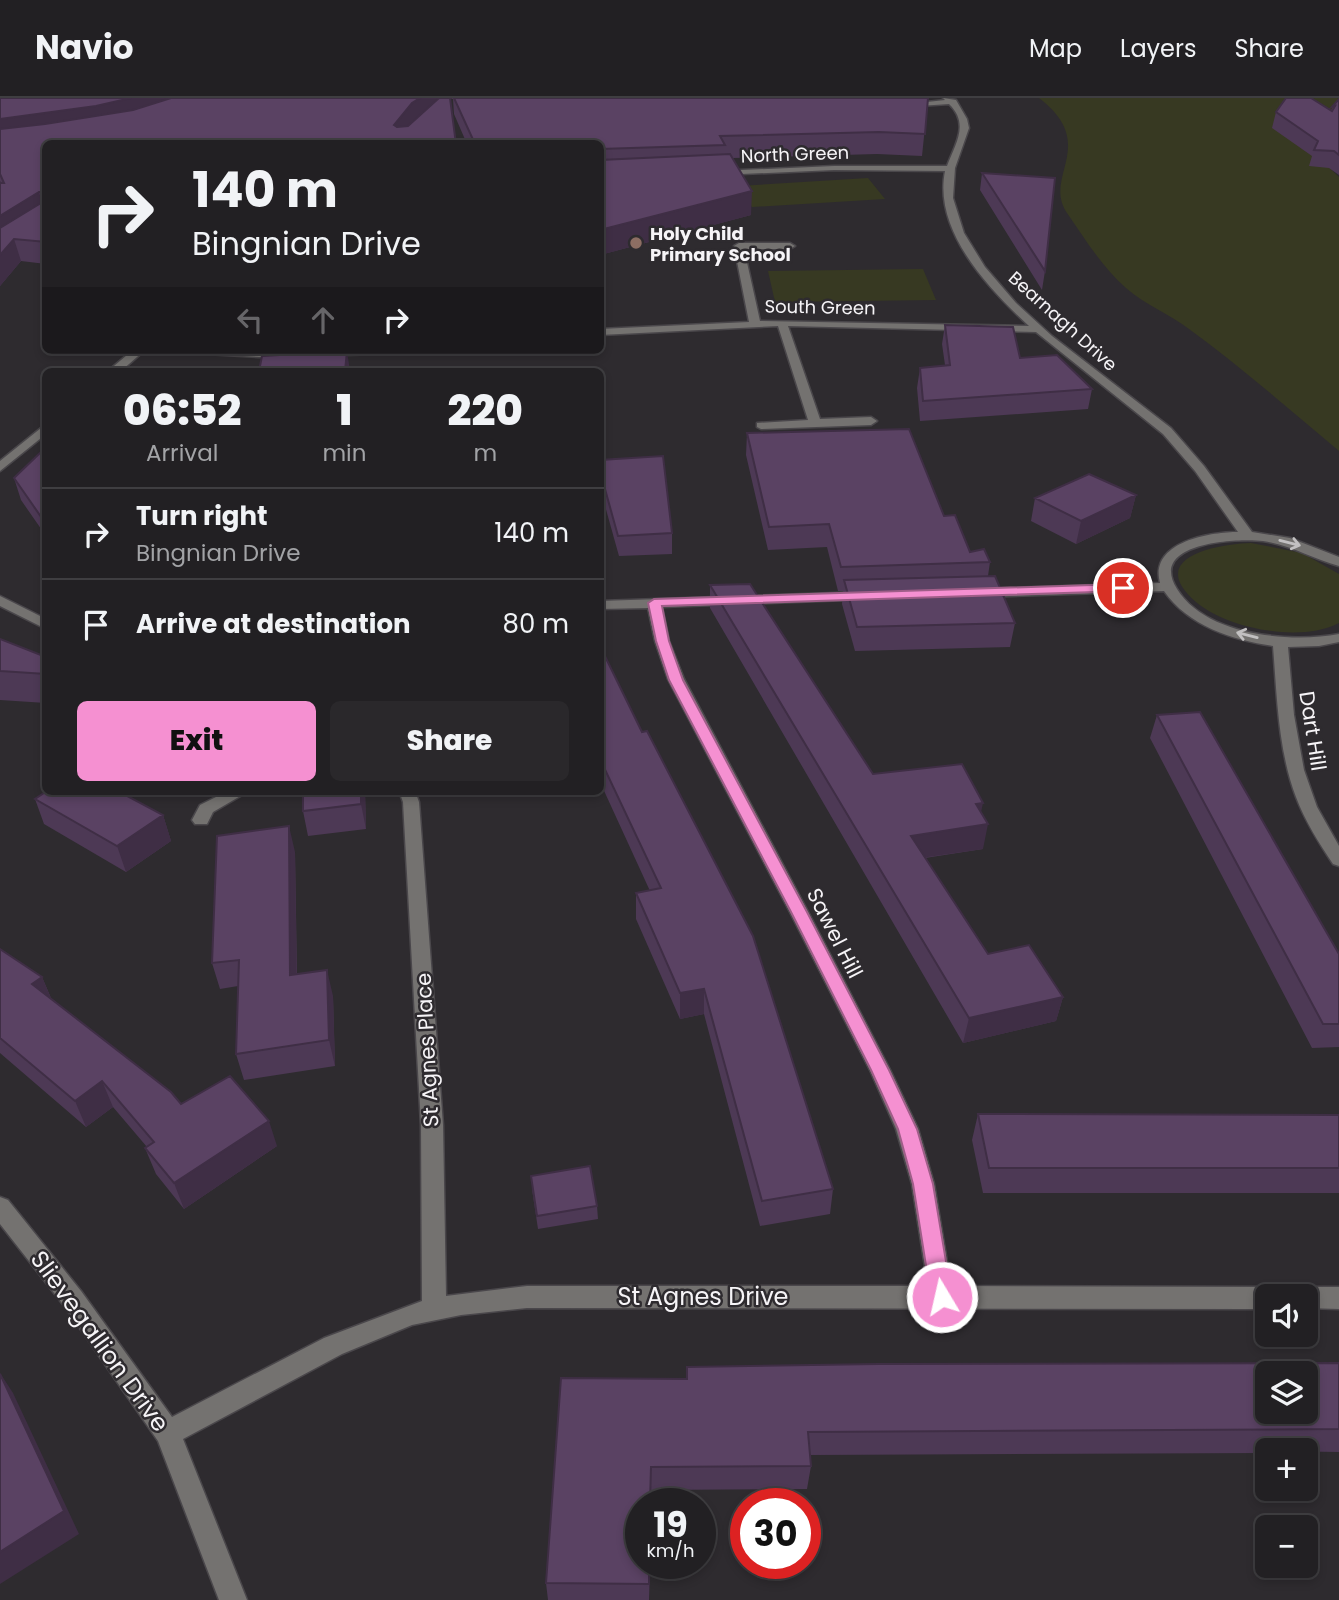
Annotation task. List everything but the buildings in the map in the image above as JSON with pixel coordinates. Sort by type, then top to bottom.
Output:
[{"type":"street","points":[[898,105],[950,100]]},
{"type":"street","name":"Bearnagh Drive","points":[[950,100],[964,123],[964,137],[950,169],[948,195],[951,212],[968,249],[989,278],[1039,329],[1167,431],[1212,482],[1248,536]]},
{"type":"street","name":"North Green","points":[[713,173],[834,168],[950,169]]},
{"type":"street","points":[[755,324],[739,246],[790,246]]},
{"type":"street","points":[[782,323],[815,423]]},
{"type":"street","name":"South Green","points":[[604,331],[782,323],[1039,329]]},
{"type":"street","points":[[118,368],[135,354]]},
{"type":"street","points":[[259,354],[407,354]]},
{"type":"street","points":[[761,425],[871,421]]},
{"type":"street","points":[[0,467],[42,430]]},
{"type":"street","points":[[1339,562],[1300,545],[1248,536],[1222,537],[1199,541],[1181,549],[1169,559],[1164,573],[1168,587],[1191,611],[1231,631],[1280,642],[1306,643],[1339,638]]},
{"type":"street","points":[[965,593],[1168,587]]},
{"type":"street","points":[[604,605],[886,595]]},
{"type":"street","points":[[0,600],[42,623]]},
{"type":"street","name":"Sawel Hill","points":[[654,603],[676,680],[805,924],[907,1129],[923,1184],[942,1297]]},
{"type":"street","name":"Dart Hill","points":[[1280,642],[1293,750],[1301,788],[1318,827],[1339,860]]},
{"type":"street","points":[[201,820],[206,809],[233,795]]},
{"type":"street","name":"St Agnes Place","points":[[408,795],[432,1125],[434,1310]]},
{"type":"street","name":"Slievegallion Drive","points":[[0,1207],[73,1299],[168,1433],[233,1600]]},
{"type":"street","name":"St Agnes Drive","points":[[168,1433],[333,1346],[411,1314],[461,1304],[527,1297],[1255,1298]]},
{"type":"street","points":[[1318,1298],[1339,1298]]},
{"type":"green space","points":[[1039,98],[1339,98],[1320,159],[1339,177],[1339,451],[1227,358],[1182,324],[1133,294],[1109,271],[1067,213],[1061,199],[1068,145],[1066,131],[1057,115]]},
{"type":"green space","points":[[868,178],[885,199],[752,207],[739,186]]},
{"type":"green space","points":[[923,269],[936,300],[775,302],[768,271]]},
{"type":"green space","points":[[1251,543],[1302,553],[1339,574],[1339,623],[1305,632],[1245,626],[1210,611],[1196,602],[1182,587],[1178,574],[1182,564],[1192,556],[1221,546]]},
{"type":"place","name":"Holy Child Primary School","points":[[636,243]]},
{"type":"route","points":[[942,1297],[923,1184],[907,1129],[880,1070],[799,912],[676,680],[654,603],[1123,588]]}]
